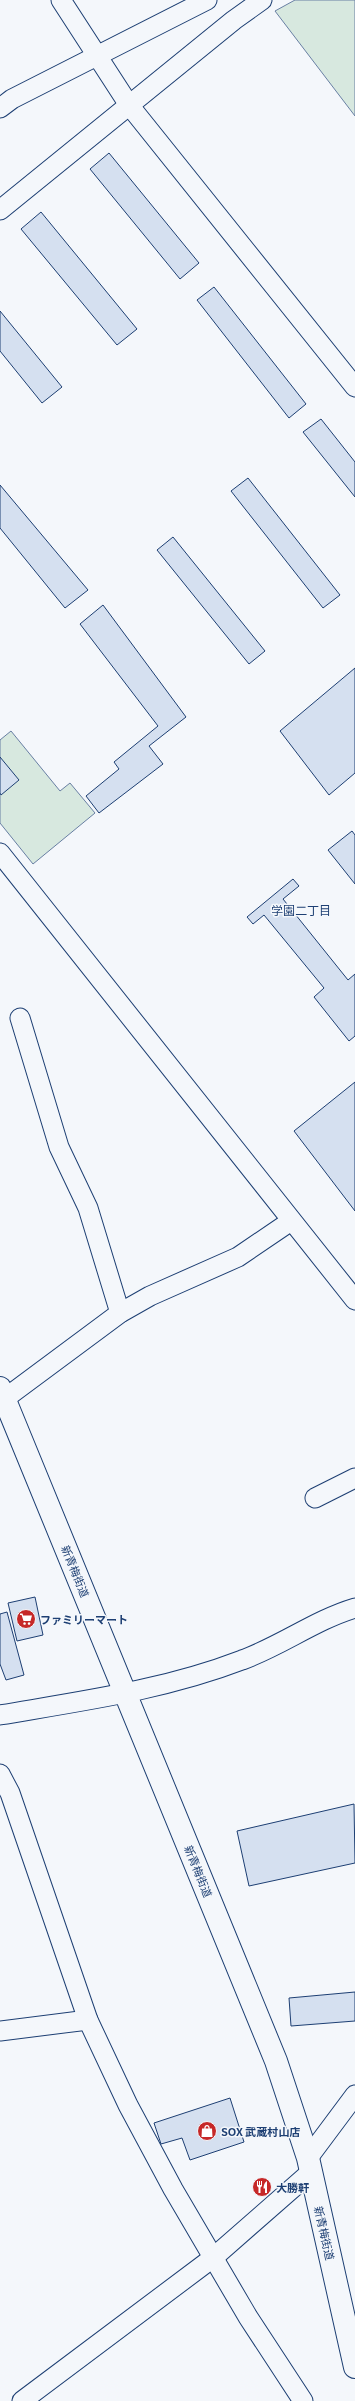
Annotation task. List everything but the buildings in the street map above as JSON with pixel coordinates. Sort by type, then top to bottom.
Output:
[{"type":"main road","name":"新青梅街道","points":[[1,1396],[126,1693],[276,2061],[310,2165],[355,2366]]},
{"type":"street","points":[[61,0],[129,105],[355,387]]},
{"type":"street","points":[[0,108],[12,99],[96,55],[207,0]]},
{"type":"street","points":[[0,210],[234,20],[262,0]]},
{"type":"street","points":[[0,853],[355,1300]]},
{"type":"street","points":[[20,1018],[59,1147],[88,1208],[120,1313]]},
{"type":"street","points":[[1,1396],[120,1313],[150,1296],[238,1257],[291,1221]]},
{"type":"street","points":[[315,1498],[355,1478]]},
{"type":"street","points":[[0,1715],[166,1685],[243,1660],[324,1620],[355,1608]]},
{"type":"street","points":[[0,1774],[10,1793],[88,2020],[128,2105],[173,2189],[248,2317],[303,2401]]},
{"type":"street","points":[[0,2031],[88,2020]]},
{"type":"street","points":[[22,2401],[214,2257],[310,2165],[355,2095]]},
{"type":"shaded area","points":[[295,0],[355,0],[355,116],[275,11]]},
{"type":"shaded area","points":[[11,731],[60,791],[70,783],[95,813],[33,864],[0,823],[0,740]]},
{"type":"place","name":"ファミリーマート","points":[[26,1619]]},
{"type":"place","name":"SOX 武蔵村山店","points":[[207,2131]]},
{"type":"place","name":"大勝軒","points":[[262,2187]]},
{"type":"district","name":"学園二丁目","points":[[301,909]]}]
